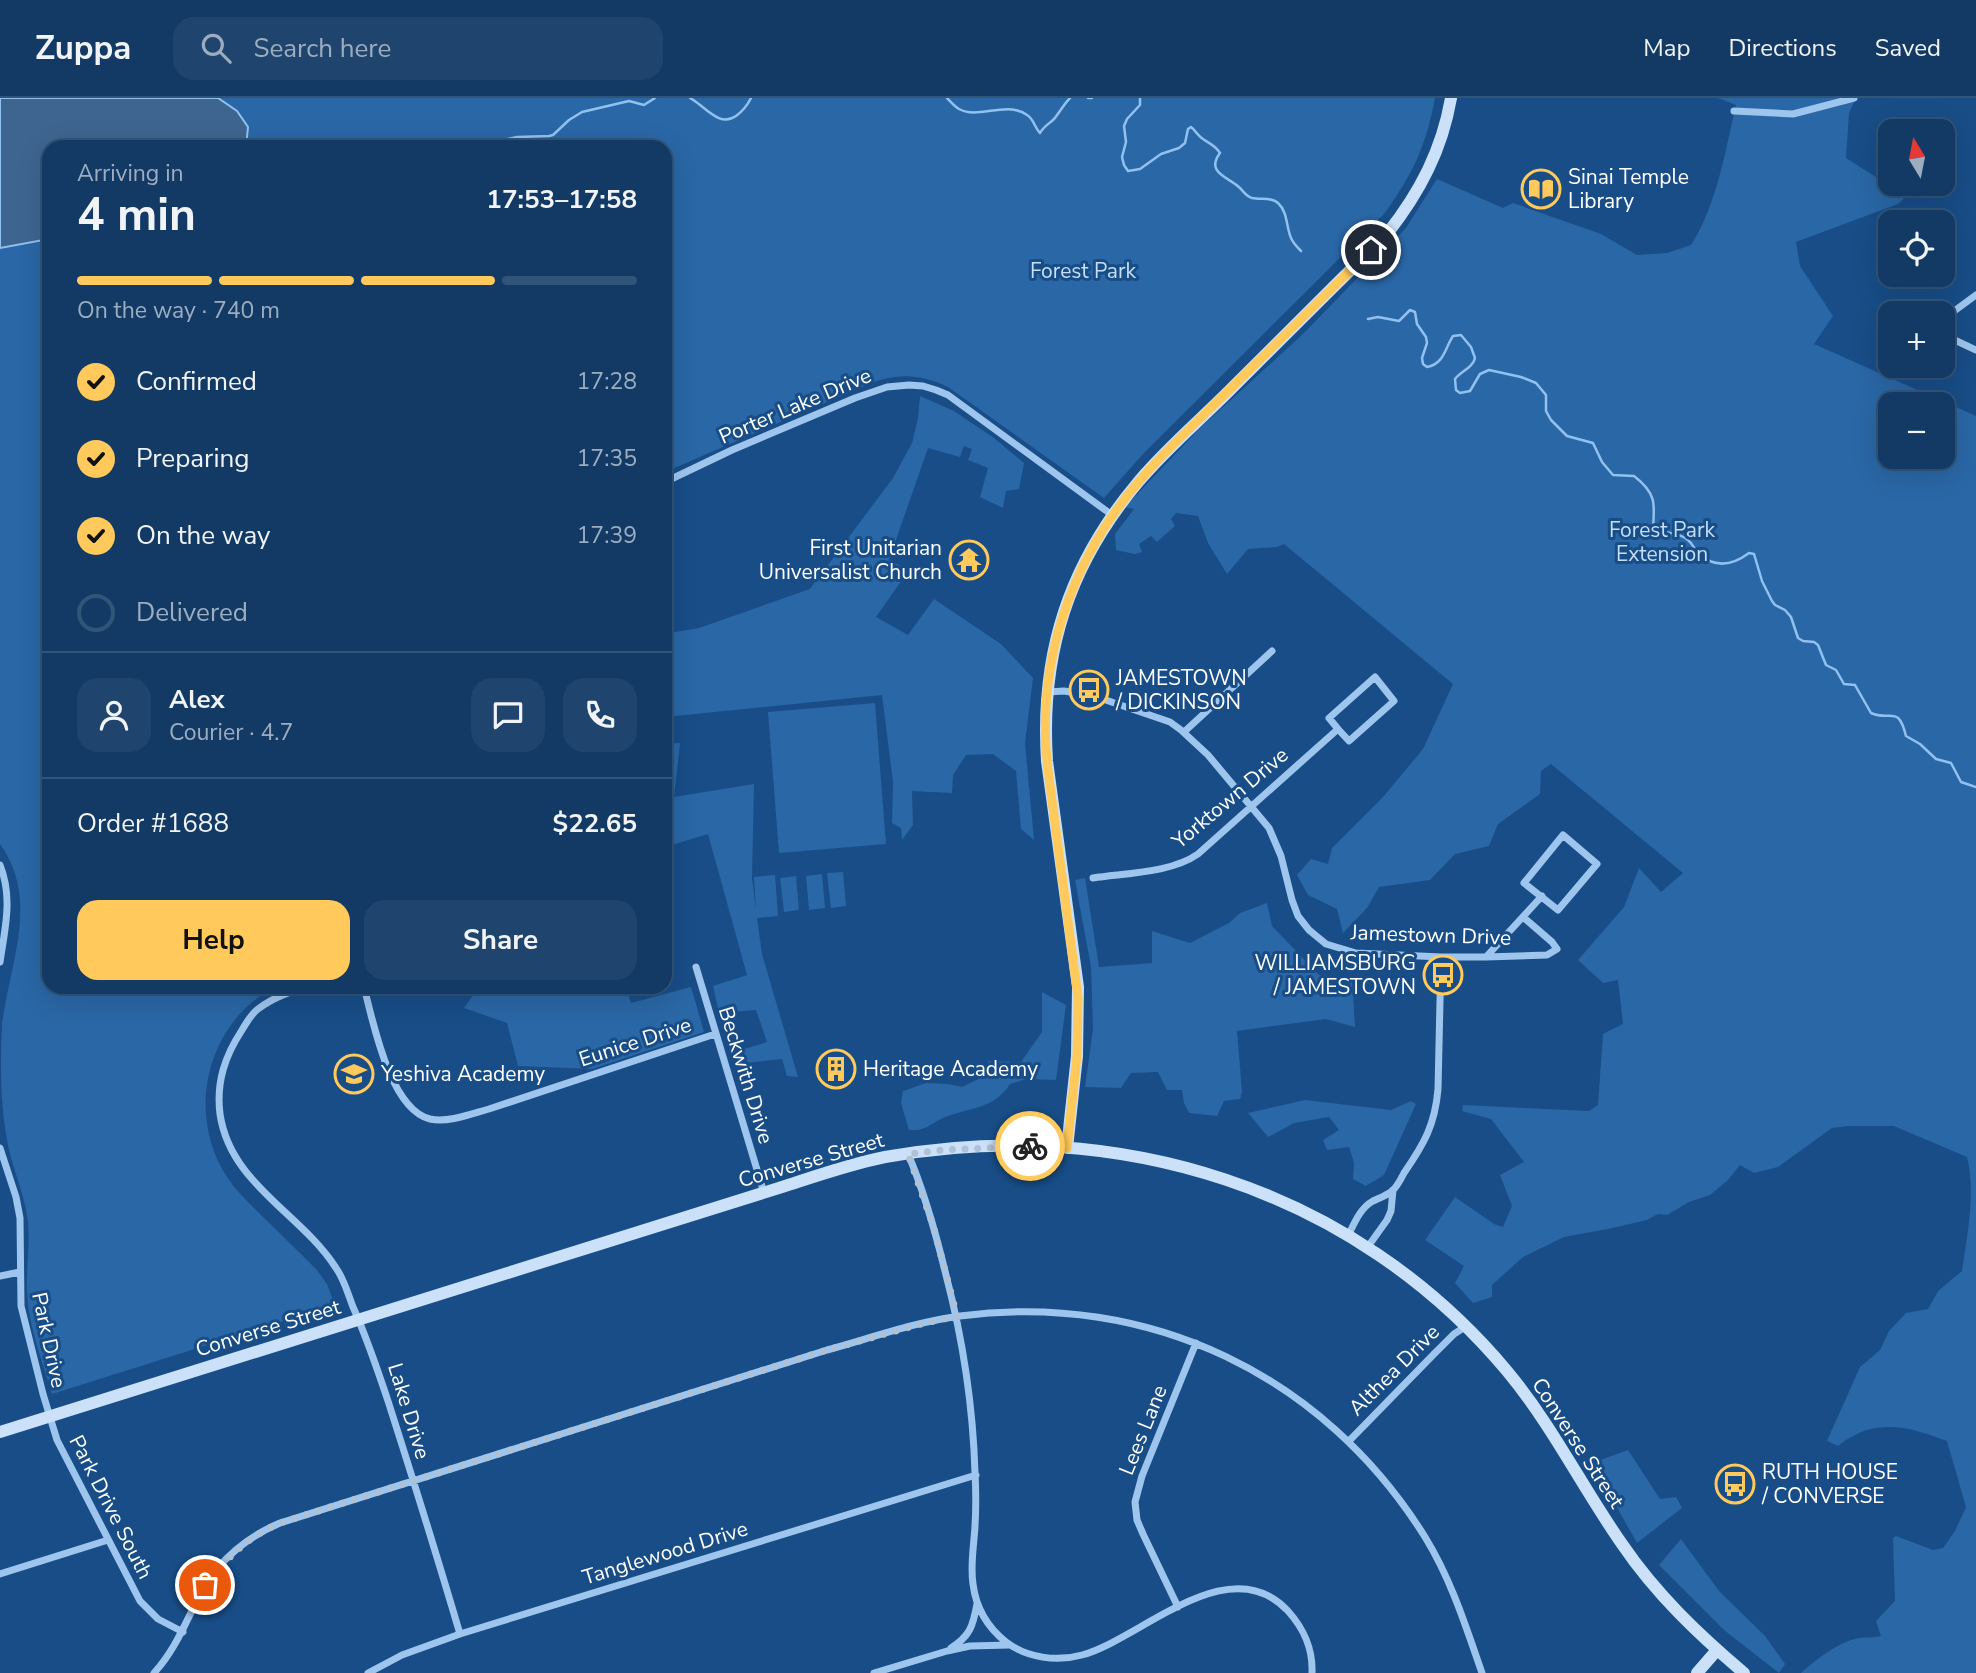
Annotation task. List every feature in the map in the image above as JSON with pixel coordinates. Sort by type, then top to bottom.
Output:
[{"type":"main road","points":[[1067,1148],[1077,1056],[1078,997],[1047,761],[1047,692],[1053,650],[1066,606],[1092,546],[1139,481],[1387,234],[1410,204],[1426,175],[1444,131],[1451,98]]},
{"type":"main road","name":"Converse Street","points":[[0,1432],[852,1165],[908,1154],[993,1147],[1040,1146],[1141,1156],[1210,1174],[1270,1196],[1348,1236],[1413,1281],[1465,1326],[1506,1369],[1544,1419],[1602,1514],[1638,1566],[1672,1607],[1744,1673]]},
{"type":"main road","points":[[1697,1673],[1717,1650]]},
{"type":"street","points":[[1734,111],[1793,114],[1854,98]]},
{"type":"street","points":[[1955,310],[1976,295]]},
{"type":"street","points":[[1955,340],[1976,351]]},
{"type":"street","name":"Porter Lake Drive","points":[[672,479],[732,450],[864,395],[894,386],[911,385],[930,387],[947,395],[1112,515]]},
{"type":"street","points":[[1184,732],[1272,651]]},
{"type":"street","points":[[1374,677],[1394,701],[1349,741],[1338,729],[1329,718],[1374,677]]},
{"type":"street","name":"Jamestown Drive","points":[[1047,692],[1064,691],[1094,696],[1170,722],[1184,732],[1208,755],[1273,835],[1301,921],[1317,938],[1331,946],[1356,953],[1441,957],[1547,955],[1557,949],[1523,917]]},
{"type":"street","name":"Yorktown Drive","points":[[1093,878],[1172,866],[1198,854],[1338,729]]},
{"type":"street","points":[[1563,835],[1597,864],[1558,910],[1542,896],[1524,883],[1563,835]]},
{"type":"street","points":[[0,865],[7,887],[8,913],[0,962]]},
{"type":"street","points":[[1486,957],[1542,896]]},
{"type":"street","points":[[1348,1236],[1362,1210],[1393,1190],[1424,1145],[1436,1106],[1438,1089],[1441,957]]},
{"type":"street","name":"Beckwith Drive","points":[[696,967],[764,1193]]},
{"type":"street","points":[[285,994],[251,1016],[230,1047],[220,1083],[220,1115],[228,1145],[244,1172],[298,1223],[327,1255],[341,1276],[359,1319]]},
{"type":"street","name":"Eunice Drive","points":[[366,994],[395,1087],[407,1104],[431,1119],[453,1118],[489,1110],[715,1034]]},
{"type":"street","name":"Park Drive","points":[[0,1148],[20,1218],[20,1296],[24,1322],[50,1416]]},
{"type":"street","points":[[908,1154],[933,1225],[957,1316],[970,1403],[976,1475],[972,1570],[977,1603],[986,1622],[995,1633],[1024,1653],[1070,1658],[1096,1650],[1211,1592],[1228,1589],[1256,1592],[1273,1598],[1305,1634],[1311,1655],[1312,1673]]},
{"type":"street","points":[[1367,1248],[1387,1220],[1391,1211],[1393,1190]]},
{"type":"street","points":[[0,1276],[20,1272]]},
{"type":"street","points":[[154,1673],[183,1632],[205,1585],[227,1559],[257,1534],[280,1523],[827,1350],[957,1316],[1029,1312],[1075,1314],[1146,1327],[1196,1343],[1231,1357],[1323,1418],[1349,1441],[1382,1477],[1425,1537],[1448,1581],[1482,1673]]},
{"type":"street","name":"Lake Drive","points":[[359,1319],[369,1342],[460,1634]]},
{"type":"street","name":"Althea Drive","points":[[1349,1441],[1465,1326]]},
{"type":"street","name":"Lees Lane","points":[[1178,1607],[1137,1520],[1135,1502],[1142,1476],[1196,1343]]},
{"type":"street","name":"Park Drive South","points":[[50,1416],[57,1440],[140,1601],[158,1619],[183,1632]]},
{"type":"street","name":"Tanglewood Drive","points":[[368,1673],[402,1656],[460,1634],[976,1475]]},
{"type":"street","points":[[0,1574],[108,1539]]},
{"type":"street","points":[[947,1651],[971,1629],[977,1603]]},
{"type":"street","points":[[874,1673],[970,1646],[1011,1645]]},
{"type":"green space","name":"Forest Park","points":[[0,98],[1435,98],[1417,159],[1384,214],[1143,454],[1104,498],[948,387],[928,379],[909,376],[871,383],[672,469],[672,140],[42,140],[42,994],[265,994],[233,1022],[219,1046],[210,1071],[206,1098],[207,1125],[214,1152],[227,1177],[249,1203],[317,1270],[327,1284],[335,1305],[52,1394],[30,1317],[27,1291],[28,1222],[9,1150],[1,1087],[2,1024],[19,932],[20,909],[12,865],[0,844]]},
{"type":"green space","name":"Forest Park Extension","points":[[1718,98],[1856,98],[1849,113],[1846,158],[1876,177],[1878,175],[1878,196],[1906,196],[1898,204],[1796,242],[1800,266],[1833,316],[1814,344],[1878,372],[1878,378],[1890,378],[1922,392],[1878,392],[1878,469],[1955,469],[1955,407],[1976,416],[1976,1673],[1801,1673],[1820,1657],[1844,1643],[1859,1638],[1881,1636],[1876,1621],[1895,1601],[1893,1538],[1896,1536],[1933,1550],[1943,1548],[1955,1531],[1966,1507],[1947,1441],[1918,1431],[1891,1427],[1865,1431],[1838,1446],[1827,1441],[1860,1367],[1880,1350],[1889,1331],[1906,1313],[1928,1309],[1938,1291],[1962,1271],[1971,1199],[1967,1157],[1894,1126],[1832,1128],[1778,1167],[1754,1173],[1740,1165],[1728,1180],[1710,1195],[1689,1202],[1667,1215],[1658,1214],[1647,1220],[1564,1237],[1523,1257],[1492,1285],[1492,1297],[1473,1303],[1455,1283],[1464,1266],[1425,1240],[1455,1197],[1494,1224],[1503,1227],[1512,1206],[1500,1175],[1524,1162],[1491,1119],[1462,1111],[1463,1105],[1589,1111],[1598,1105],[1603,1034],[1623,1024],[1618,980],[1603,983],[1578,960],[1624,907],[1639,868],[1661,892],[1683,873],[1551,764],[1541,771],[1540,794],[1498,824],[1489,846],[1455,854],[1430,880],[1379,887],[1367,908],[1343,933],[1337,909],[1308,895],[1297,875],[1311,859],[1328,864],[1332,848],[1383,797],[1423,749],[1453,684],[1284,544],[1248,549],[1227,574],[1208,543],[1198,516],[1176,513],[1171,519],[1175,526],[1157,542],[1151,536],[1139,544],[1142,552],[1135,554],[1116,550],[1115,534],[1134,509],[1125,507],[1199,429],[1303,334],[1406,228],[1437,179],[1503,208],[1513,203],[1601,234],[1637,255],[1667,253],[1691,245],[1707,212],[1719,177],[1736,105]]},
{"type":"green space","points":[[920,396],[954,411],[994,438],[1024,463],[1019,489],[1006,491],[1003,508],[980,497],[988,468],[968,460],[972,449],[964,446],[960,457],[928,448],[889,560],[909,570],[876,617],[908,635],[934,599],[1001,644],[1033,678],[1025,743],[1034,840],[1021,829],[1016,771],[993,754],[966,755],[953,775],[952,793],[912,791],[913,825],[902,840],[901,828],[892,823],[893,782],[882,695],[672,716],[672,633],[699,628],[810,589],[893,478],[912,443]]},
{"type":"green space","points":[[875,703],[886,844],[779,853],[768,712]]},
{"type":"green space","points":[[680,743],[674,797],[754,784],[752,878],[756,911],[754,877],[775,875],[778,916],[757,918],[762,954],[798,1077],[787,1076],[782,1059],[737,1064],[731,1053],[767,1042],[756,1010],[719,1013],[713,986],[747,975],[708,834],[672,845],[672,744]]},
{"type":"green space","points":[[843,872],[846,906],[831,908],[827,873]]},
{"type":"green space","points":[[822,874],[825,908],[809,910],[806,876]]},
{"type":"green space","points":[[796,876],[799,910],[784,912],[780,878]]},
{"type":"green space","points":[[1085,878],[1099,967],[1152,963],[1152,931],[1190,943],[1229,923],[1240,913],[1267,903],[1272,926],[1319,975],[1352,977],[1355,1027],[1326,1019],[1237,1031],[1242,1092],[1240,1099],[1224,1101],[1217,1116],[1189,1113],[1182,1090],[1167,1090],[1158,1072],[1131,1073],[1121,1088],[1085,1087],[1093,1029],[1091,967],[1075,880]]},
{"type":"green space","points":[[691,987],[704,1032],[592,1069],[518,1066],[507,1023],[464,1008],[474,994],[628,994],[631,1003]]},
{"type":"green space","points":[[1042,992],[1066,1005],[1056,1080],[1026,1079],[1010,1084],[1003,1093],[987,1104],[950,1115],[923,1129],[909,1130],[901,1103],[903,1091],[926,1083],[962,1087],[989,1074],[988,1061],[1021,1062],[1042,1032]]},
{"type":"green space","points":[[1305,1100],[1391,1110],[1411,1101],[1416,1104],[1384,1175],[1366,1186],[1353,1179],[1354,1163],[1349,1147],[1327,1150],[1323,1140],[1339,1130],[1329,1117],[1294,1123],[1268,1137],[1248,1113]]},
{"type":"green space","points":[[1628,1450],[1660,1499],[1676,1497],[1682,1508],[1637,1543],[1592,1463]]},
{"type":"green space","points":[[1681,1539],[1719,1591],[1765,1636],[1785,1664],[1779,1673],[1724,1630],[1659,1565]]},
{"type":"shaded area","points":[[0,98],[218,98],[237,111],[248,127],[247,140],[42,140],[42,240],[0,248]]},
{"type":"waterway","points":[[504,140],[553,135],[582,112],[629,101],[644,105],[655,98]]},
{"type":"waterway","points":[[690,98],[718,118],[724,119],[738,114],[751,98]]},
{"type":"waterway","points":[[947,98],[967,112],[1002,109],[1019,111],[1029,117],[1040,133],[1070,98]]},
{"type":"waterway","points":[[1140,98],[1140,105],[1124,126],[1126,142],[1122,157],[1128,171],[1140,169],[1161,154],[1179,148],[1185,143],[1188,129],[1191,127],[1220,153],[1215,165],[1220,174],[1250,197],[1278,203],[1284,211],[1289,234],[1301,251]]},
{"type":"waterway","points":[[1368,319],[1378,317],[1399,321],[1410,310],[1415,312],[1417,324],[1426,337],[1427,343],[1422,358],[1427,367],[1441,359],[1453,336],[1461,335],[1471,347],[1475,358],[1455,379],[1456,390],[1460,393],[1470,391],[1480,374],[1489,370],[1536,383],[1546,395],[1546,411],[1551,420],[1567,436],[1593,443],[1602,462],[1613,475],[1634,476],[1647,488],[1652,499],[1653,528],[1656,532],[1673,533],[1685,538],[1704,558],[1717,563],[1724,564],[1749,553],[1754,554],[1762,581],[1772,601],[1791,617],[1798,638],[1818,645],[1826,665],[1836,670],[1844,684],[1855,685],[1871,713],[1897,717],[1906,736],[1920,744],[1936,759],[1951,763],[1961,782],[1976,787]]},
{"type":"way so far","points":[[205,1585],[238,1548],[257,1534],[280,1523],[827,1350],[957,1316],[933,1225],[908,1154],[1030,1146]]},
{"type":"place","name":"Sinai Temple Library","points":[[1541,189]]},
{"type":"place","name":"First Unitarian Universalist Church","points":[[969,560]]},
{"type":"place","name":"JAMESTOWN / DICKINSON","points":[[1089,690]]},
{"type":"place","name":"WILLIAMSBURG / JAMESTOWN","points":[[1443,975]]},
{"type":"place","name":"Heritage Academy","points":[[836,1069]]},
{"type":"place","name":"Yeshiva Academy","points":[[354,1074]]},
{"type":"place","name":"RUTH HOUSE / CONVERSE","points":[[1735,1484]]},
{"type":"route","points":[[1030,1146],[1067,1148],[1077,1056],[1077,980],[1046,738],[1046,702],[1051,661],[1066,606],[1099,534],[1139,481],[1371,250]]}]
